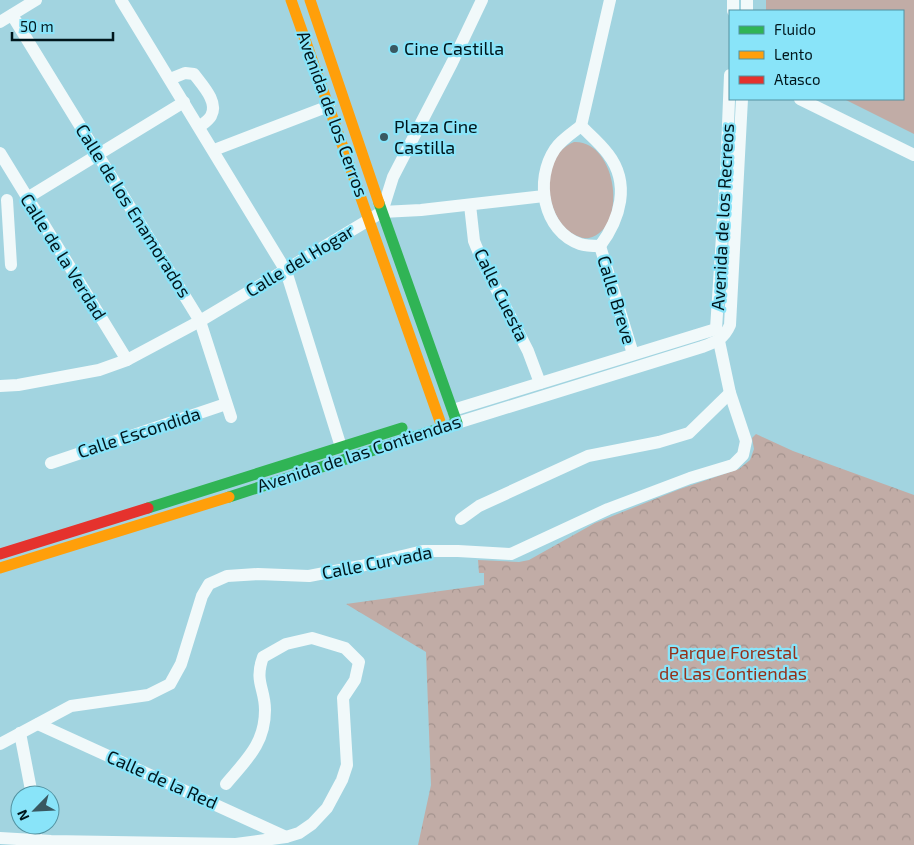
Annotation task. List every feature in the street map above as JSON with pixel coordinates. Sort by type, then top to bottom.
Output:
[{"type":"street","points":[[0,22],[36,0]]},
{"type":"street","points":[[121,0],[286,271],[341,447]]},
{"type":"street","name":"Avenida de los Cerros","points":[[291,0],[439,414],[442,427]]},
{"type":"street","name":"Avenida de los Cerros","points":[[310,0],[389,233],[457,423]]},
{"type":"street","points":[[482,0],[393,177],[382,212],[421,210],[544,196]]},
{"type":"street","points":[[581,126],[609,155],[617,170],[620,186],[621,201],[617,218],[600,246],[582,245],[562,233],[548,213],[544,196],[545,172],[548,162],[556,148],[581,126],[610,0]]},
{"type":"street","name":"Calle de los Enamorados","points":[[12,15],[200,321],[231,417]]},
{"type":"street","points":[[170,79],[185,73],[194,74],[205,89],[213,104],[211,116],[200,127]]},
{"type":"street","name":"Avenida de los Recreos","points":[[729,100],[718,335],[726,334],[730,325],[742,100]]},
{"type":"street","points":[[802,100],[914,155]]},
{"type":"street","points":[[11,266],[4,200],[25,195],[98,155],[184,102]]},
{"type":"street","points":[[214,150],[329,106]]},
{"type":"street","name":"Calle de la Verdad","points":[[0,153],[127,360]]},
{"type":"street","name":"Avenida de los Cerros","points":[[370,177],[379,179],[393,177]]},
{"type":"street","points":[[393,177],[393,200],[403,210]]},
{"type":"street","name":"Calle Cuesta","points":[[470,205],[473,233],[477,248],[528,351],[540,383]]},
{"type":"street","points":[[389,233],[403,210]]},
{"type":"street","name":"Calle del Hogar","points":[[0,386],[37,382],[99,370],[127,360],[200,321],[382,212]]},
{"type":"street","name":"Calle Breve","points":[[600,246],[633,354]]},
{"type":"street","name":"Avenida de las Contiendas","points":[[424,420],[633,354],[718,335]]},
{"type":"street","name":"Avenida de las Contiendas","points":[[0,568],[346,460],[718,335]]},
{"type":"street","name":"Calle Curvada","points":[[38,724],[71,706],[148,695],[170,684],[181,664],[202,596],[209,584],[227,576],[258,574],[309,576],[424,551],[511,554],[608,509],[690,478],[733,465],[743,456],[746,441],[730,392],[718,335]]},
{"type":"street","points":[[462,519],[488,502],[588,456],[659,442],[689,433],[730,392]]},
{"type":"street","name":"Calle Escondida","points":[[51,462],[226,404]]},
{"type":"street","name":"Avenida de las Contiendas","points":[[0,554],[410,425]]},
{"type":"street","points":[[0,838],[36,840],[51,843],[236,844],[286,837],[299,833],[312,824],[327,808],[342,780],[347,765],[343,698],[355,680],[359,662],[345,648],[312,638],[286,644],[263,657],[259,670],[265,710],[261,733],[255,750],[226,784]]},
{"type":"street","points":[[0,744],[38,724]]},
{"type":"street","name":"Calle de la Red","points":[[38,724],[220,805],[243,818],[286,837]]},
{"type":"street","points":[[20,733],[30,785]]},
{"type":"street","points":[[236,844],[241,841],[247,832],[243,818]]},
{"type":"street","points":[[36,835],[36,840]]},
{"type":"green space","points":[[766,0],[914,0],[914,134],[846,100],[904,100],[904,10],[766,10]]},
{"type":"green space","points":[[574,142],[589,145],[600,155],[608,169],[613,186],[613,203],[610,219],[602,231],[589,238],[575,235],[565,227],[557,216],[549,188],[550,173],[555,160],[562,149]]},
{"type":"green space","name":"Parque Forestal de Las Contiendas","points":[[756,434],[793,451],[914,495],[914,845],[418,845],[431,785],[426,652],[346,604],[484,585],[484,573],[479,573],[478,560],[519,562],[529,560],[595,523],[680,489],[739,469],[750,460],[754,449],[752,438]]},
{"type":"traffic: fast","points":[[229,497],[457,423],[379,203]]},
{"type":"traffic: fast","points":[[148,508],[402,428]]},
{"type":"traffic: slow","points":[[291,0],[442,427]]},
{"type":"traffic: slow","points":[[310,0],[379,203]]},
{"type":"traffic: slow","points":[[0,568],[229,497]]},
{"type":"traffic: jam","points":[[0,554],[148,508]]},
{"type":"place","name":"Cine Castilla","points":[[394,49]]},
{"type":"place","name":"Plaza Cine Castilla","points":[[384,137]]}]
